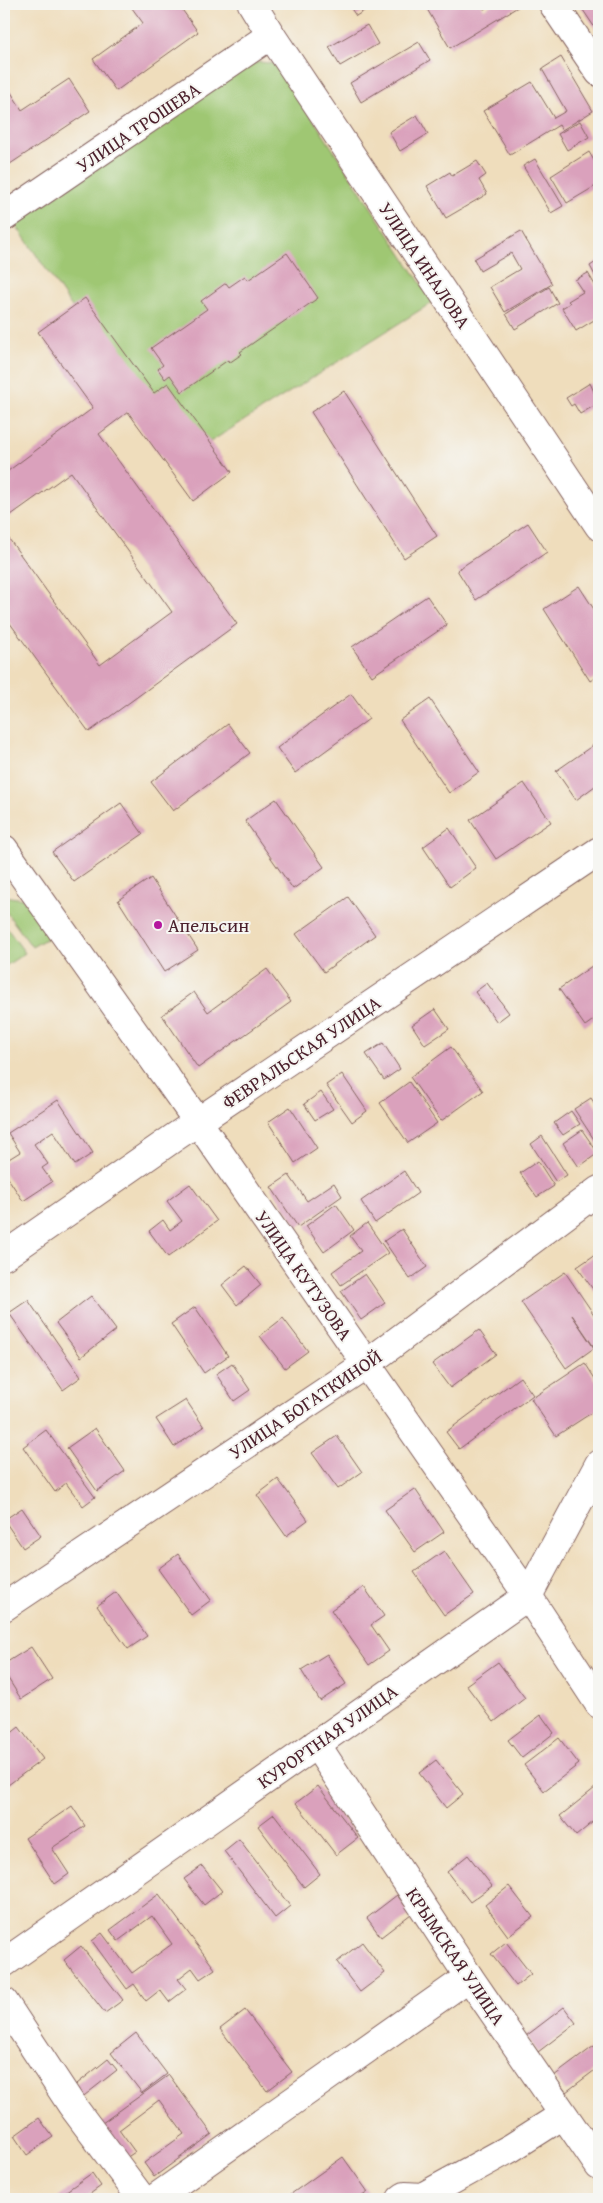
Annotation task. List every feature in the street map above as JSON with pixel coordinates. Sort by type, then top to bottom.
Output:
[{"type":"street","name":"УЛИЦА ИНАЛОВА","points":[[252,4],[599,526]]},
{"type":"street","points":[[553,4],[599,72]]},
{"type":"street","name":"УЛИЦА ТРОШЕВА","points":[[4,217],[271,35]]},
{"type":"street","name":"УЛИЦА КУТУЗОВА","points":[[4,849],[198,1122],[528,1596],[599,1704]]},
{"type":"street","name":"ФЕВРАЛЬСКАЯ УЛИЦА","points":[[4,1256],[198,1122],[599,851]]},
{"type":"street","name":"УЛИЦА БОГАТКИНОЙ","points":[[4,1607],[365,1364],[599,1190]]},
{"type":"street","name":"КУРОРТНАЯ УЛИЦА","points":[[4,1963],[528,1596],[599,1464]]},
{"type":"street","name":"КРЫМСКАЯ УЛИЦА","points":[[316,1744],[468,1977],[599,2166]]},
{"type":"street","points":[[154,2199],[468,1977]]},
{"type":"street","points":[[4,2002],[71,2104],[142,2199]]},
{"type":"street","points":[[402,2199],[405,2196],[422,2197],[511,2148],[563,2115]]},
{"type":"green space","points":[[260,62],[277,64],[433,302],[210,442],[160,435],[15,224],[248,65]]},
{"type":"green space","points":[[4,896],[23,899],[49,937],[32,947],[4,909]]},
{"type":"green space","points":[[4,924],[25,953],[4,967]]},
{"type":"building","points":[[129,4],[178,4],[198,32],[116,91],[93,59],[143,23]]},
{"type":"building","points":[[348,4],[375,4],[356,16]]},
{"type":"building","points":[[424,4],[480,4],[484,9],[493,4],[521,5],[450,48]]},
{"type":"building","points":[[579,4],[599,4],[599,29],[597,31]]},
{"type":"building","points":[[367,25],[378,44],[340,66],[329,47]]},
{"type":"building","points":[[419,42],[430,60],[361,102],[350,83]]},
{"type":"building","points":[[561,57],[593,111],[562,130],[559,125],[510,155],[483,111],[532,82],[554,118],[566,111],[542,69]]},
{"type":"building","points":[[69,79],[90,111],[7,166],[4,160],[4,81],[22,110]]},
{"type":"building","points":[[417,115],[428,134],[400,151],[389,132]]},
{"type":"building","points":[[580,121],[589,137],[567,150],[558,134]]},
{"type":"building","points":[[589,152],[599,169],[599,184],[567,203],[551,176]]},
{"type":"building","points":[[535,159],[563,206],[551,213],[523,166]]},
{"type":"building","points":[[477,161],[486,175],[479,180],[487,194],[446,218],[427,186],[450,172],[452,176]]},
{"type":"building","points":[[521,231],[552,284],[505,312],[490,287],[520,269],[511,253],[480,271],[474,259]]},
{"type":"building","points":[[287,253],[318,298],[240,352],[242,354],[229,363],[228,360],[182,392],[170,375],[165,379],[158,369],[163,365],[151,348],[207,309],[201,301],[226,283],[229,287],[245,276],[248,280]]},
{"type":"building","points":[[599,260],[599,283],[590,266]]},
{"type":"building","points":[[588,273],[599,292],[599,317],[576,331],[562,308],[570,303],[568,301],[583,292],[575,280]]},
{"type":"building","points":[[549,287],[558,303],[515,329],[506,314]]},
{"type":"building","points":[[85,298],[154,393],[168,383],[232,472],[193,501],[128,412],[99,434],[237,624],[89,732],[4,615],[4,532],[100,665],[172,612],[71,472],[4,520],[4,474],[93,408],[38,332]]},
{"type":"building","points":[[590,383],[599,403],[580,414],[574,404],[571,406],[566,398]]},
{"type":"building","points":[[344,391],[437,536],[404,558],[311,412]]},
{"type":"building","points":[[528,523],[547,552],[476,600],[457,570]]},
{"type":"building","points":[[579,586],[599,617],[599,675],[590,681],[544,609]]},
{"type":"building","points":[[427,596],[447,625],[372,676],[352,647]]},
{"type":"building","points":[[351,694],[369,719],[295,773],[277,748]]},
{"type":"building","points":[[430,699],[479,772],[449,793],[400,720]]},
{"type":"building","points":[[228,724],[250,753],[173,811],[151,782]]},
{"type":"building","points":[[599,741],[599,783],[576,800],[556,771]]},
{"type":"building","points":[[524,783],[551,822],[496,859],[470,820]]},
{"type":"building","points":[[276,799],[324,867],[293,889],[245,821]]},
{"type":"building","points":[[121,803],[143,834],[74,882],[52,852]]},
{"type":"building","points":[[449,828],[476,868],[450,887],[423,847]]},
{"type":"building","points":[[151,878],[198,950],[164,972],[118,900]]},
{"type":"building","points":[[348,897],[375,935],[324,972],[296,934]]},
{"type":"building","points":[[599,961],[599,1016],[585,1026],[559,989]]},
{"type":"building","points":[[267,969],[291,1002],[198,1068],[162,1015],[194,992],[208,1012]]},
{"type":"building","points":[[487,983],[509,1013],[497,1022],[475,992]]},
{"type":"building","points":[[435,1009],[449,1029],[425,1045],[412,1025]]},
{"type":"building","points":[[383,1043],[400,1069],[384,1080],[366,1054]]},
{"type":"building","points":[[451,1047],[483,1091],[441,1121],[410,1077]]},
{"type":"building","points":[[342,1074],[367,1111],[352,1122],[326,1085]]},
{"type":"building","points":[[409,1082],[437,1123],[408,1143],[380,1103]]},
{"type":"building","points":[[321,1092],[333,1109],[315,1120],[304,1104]]},
{"type":"building","points":[[591,1098],[599,1110],[599,1147],[574,1109]]},
{"type":"building","points":[[58,1100],[93,1153],[75,1165],[53,1131],[34,1144],[48,1164],[42,1168],[52,1182],[23,1201],[4,1172],[4,1162],[20,1152],[8,1133]]},
{"type":"building","points":[[290,1107],[317,1148],[295,1163],[268,1122]]},
{"type":"building","points":[[571,1111],[580,1124],[563,1135],[554,1123]]},
{"type":"building","points":[[582,1130],[598,1153],[579,1167],[563,1143]]},
{"type":"building","points":[[542,1136],[567,1175],[556,1182],[531,1144]]},
{"type":"building","points":[[538,1161],[554,1186],[537,1197],[520,1173]]},
{"type":"building","points":[[404,1171],[418,1193],[375,1223],[361,1201]]},
{"type":"building","points":[[289,1175],[307,1201],[334,1183],[342,1196],[298,1227],[271,1187]]},
{"type":"building","points":[[190,1184],[217,1221],[168,1257],[149,1231],[163,1220],[170,1230],[182,1221],[167,1201]]},
{"type":"building","points":[[336,1204],[354,1230],[324,1252],[306,1226]]},
{"type":"building","points":[[367,1223],[388,1253],[341,1285],[332,1272],[361,1251],[350,1236]]},
{"type":"building","points":[[402,1229],[427,1267],[410,1279],[384,1241]]},
{"type":"building","points":[[599,1252],[599,1289],[595,1292],[577,1267]]},
{"type":"building","points":[[246,1266],[261,1285],[237,1305],[222,1285]]},
{"type":"building","points":[[565,1272],[599,1322],[599,1343],[594,1347],[572,1315],[594,1348],[566,1368],[521,1302]]},
{"type":"building","points":[[365,1274],[385,1303],[361,1320],[341,1291]]},
{"type":"building","points":[[91,1296],[116,1330],[81,1357],[56,1323]]},
{"type":"building","points":[[28,1300],[81,1377],[63,1390],[9,1313]]},
{"type":"building","points":[[195,1307],[228,1356],[204,1373],[171,1324]]},
{"type":"building","points":[[283,1318],[308,1351],[285,1368],[260,1336]]},
{"type":"building","points":[[479,1330],[496,1354],[450,1388],[432,1364]]},
{"type":"building","points":[[232,1363],[250,1390],[234,1401],[216,1374]]},
{"type":"building","points":[[585,1363],[599,1385],[599,1408],[556,1436],[531,1399]]},
{"type":"building","points":[[520,1377],[533,1395],[459,1449],[446,1432]]},
{"type":"building","points":[[186,1400],[204,1427],[174,1447],[156,1419]]},
{"type":"building","points":[[95,1428],[125,1471],[97,1491],[67,1448]]},
{"type":"building","points":[[46,1430],[95,1497],[83,1506],[66,1483],[55,1492],[23,1447]]},
{"type":"building","points":[[337,1436],[362,1472],[338,1489],[312,1453]]},
{"type":"building","points":[[278,1479],[308,1520],[286,1536],[257,1495]]},
{"type":"building","points":[[415,1489],[444,1532],[415,1552],[385,1510]]},
{"type":"building","points":[[22,1508],[41,1536],[23,1548],[4,1520]]},
{"type":"building","points":[[444,1551],[474,1594],[444,1615],[414,1572]]},
{"type":"building","points":[[178,1554],[211,1600],[191,1615],[158,1569]]},
{"type":"building","points":[[364,1587],[384,1616],[371,1625],[389,1651],[369,1665],[331,1610]]},
{"type":"building","points":[[116,1592],[147,1636],[128,1649],[97,1606]]},
{"type":"building","points":[[31,1647],[52,1679],[21,1699],[4,1672],[4,1664]]},
{"type":"building","points":[[327,1654],[346,1684],[320,1701],[301,1670]]},
{"type":"building","points":[[498,1662],[525,1698],[494,1722],[466,1685]]},
{"type":"building","points":[[541,1715],[554,1733],[522,1758],[508,1740]]},
{"type":"building","points":[[19,1727],[43,1759],[4,1788],[4,1739]]},
{"type":"building","points":[[559,1738],[579,1764],[544,1791],[524,1765]]},
{"type":"building","points":[[436,1760],[463,1794],[446,1808],[419,1773]]},
{"type":"building","points":[[318,1786],[358,1838],[336,1855],[296,1803]]},
{"type":"building","points":[[595,1788],[599,1793],[599,1817],[576,1836],[560,1816]]},
{"type":"building","points":[[72,1806],[85,1826],[52,1848],[69,1874],[55,1884],[25,1838]]},
{"type":"building","points":[[274,1814],[320,1874],[304,1887],[258,1826]]},
{"type":"building","points":[[239,1839],[290,1906],[275,1918],[224,1851]]},
{"type":"building","points":[[468,1855],[492,1886],[470,1902],[447,1872]]},
{"type":"building","points":[[202,1866],[222,1891],[204,1905],[184,1879]]},
{"type":"building","points":[[509,1886],[533,1917],[508,1936],[485,1905]]},
{"type":"building","points":[[159,1894],[215,1969],[200,1979],[192,1968],[178,1979],[186,1989],[169,2002],[160,1990],[146,2001],[134,1984],[127,1989],[92,1941],[102,1933],[132,1973],[172,1944],[152,1916],[118,1941],[110,1930]]},
{"type":"building","points":[[397,1895],[411,1914],[381,1937],[367,1918]]},
{"type":"building","points":[[362,1942],[385,1973],[360,1992],[337,1962]]},
{"type":"building","points":[[506,1942],[531,1974],[516,1986],[491,1954]]},
{"type":"building","points":[[81,1946],[123,2000],[105,2013],[64,1960]]},
{"type":"building","points":[[564,2007],[576,2023],[538,2052],[526,2036]]},
{"type":"building","points":[[245,2010],[292,2072],[267,2091],[220,2029]]},
{"type":"building","points":[[136,2033],[167,2074],[142,2093],[111,2053]]},
{"type":"building","points":[[594,2046],[599,2053],[599,2067],[566,2092],[554,2076]]},
{"type":"building","points":[[108,2059],[117,2070],[80,2099],[72,2088]]},
{"type":"building","points":[[169,2075],[212,2134],[154,2177],[144,2163],[184,2134],[159,2100],[119,2130],[135,2152],[123,2160],[98,2126]]},
{"type":"building","points":[[39,2118],[53,2137],[27,2155],[14,2136]]},
{"type":"building","points":[[343,2157],[368,2192],[358,2199],[295,2199],[291,2194]]},
{"type":"building","points":[[92,2173],[101,2186],[83,2199],[55,2199]]},
{"type":"place","name":"Апельсин","points":[[158,925]]}]
